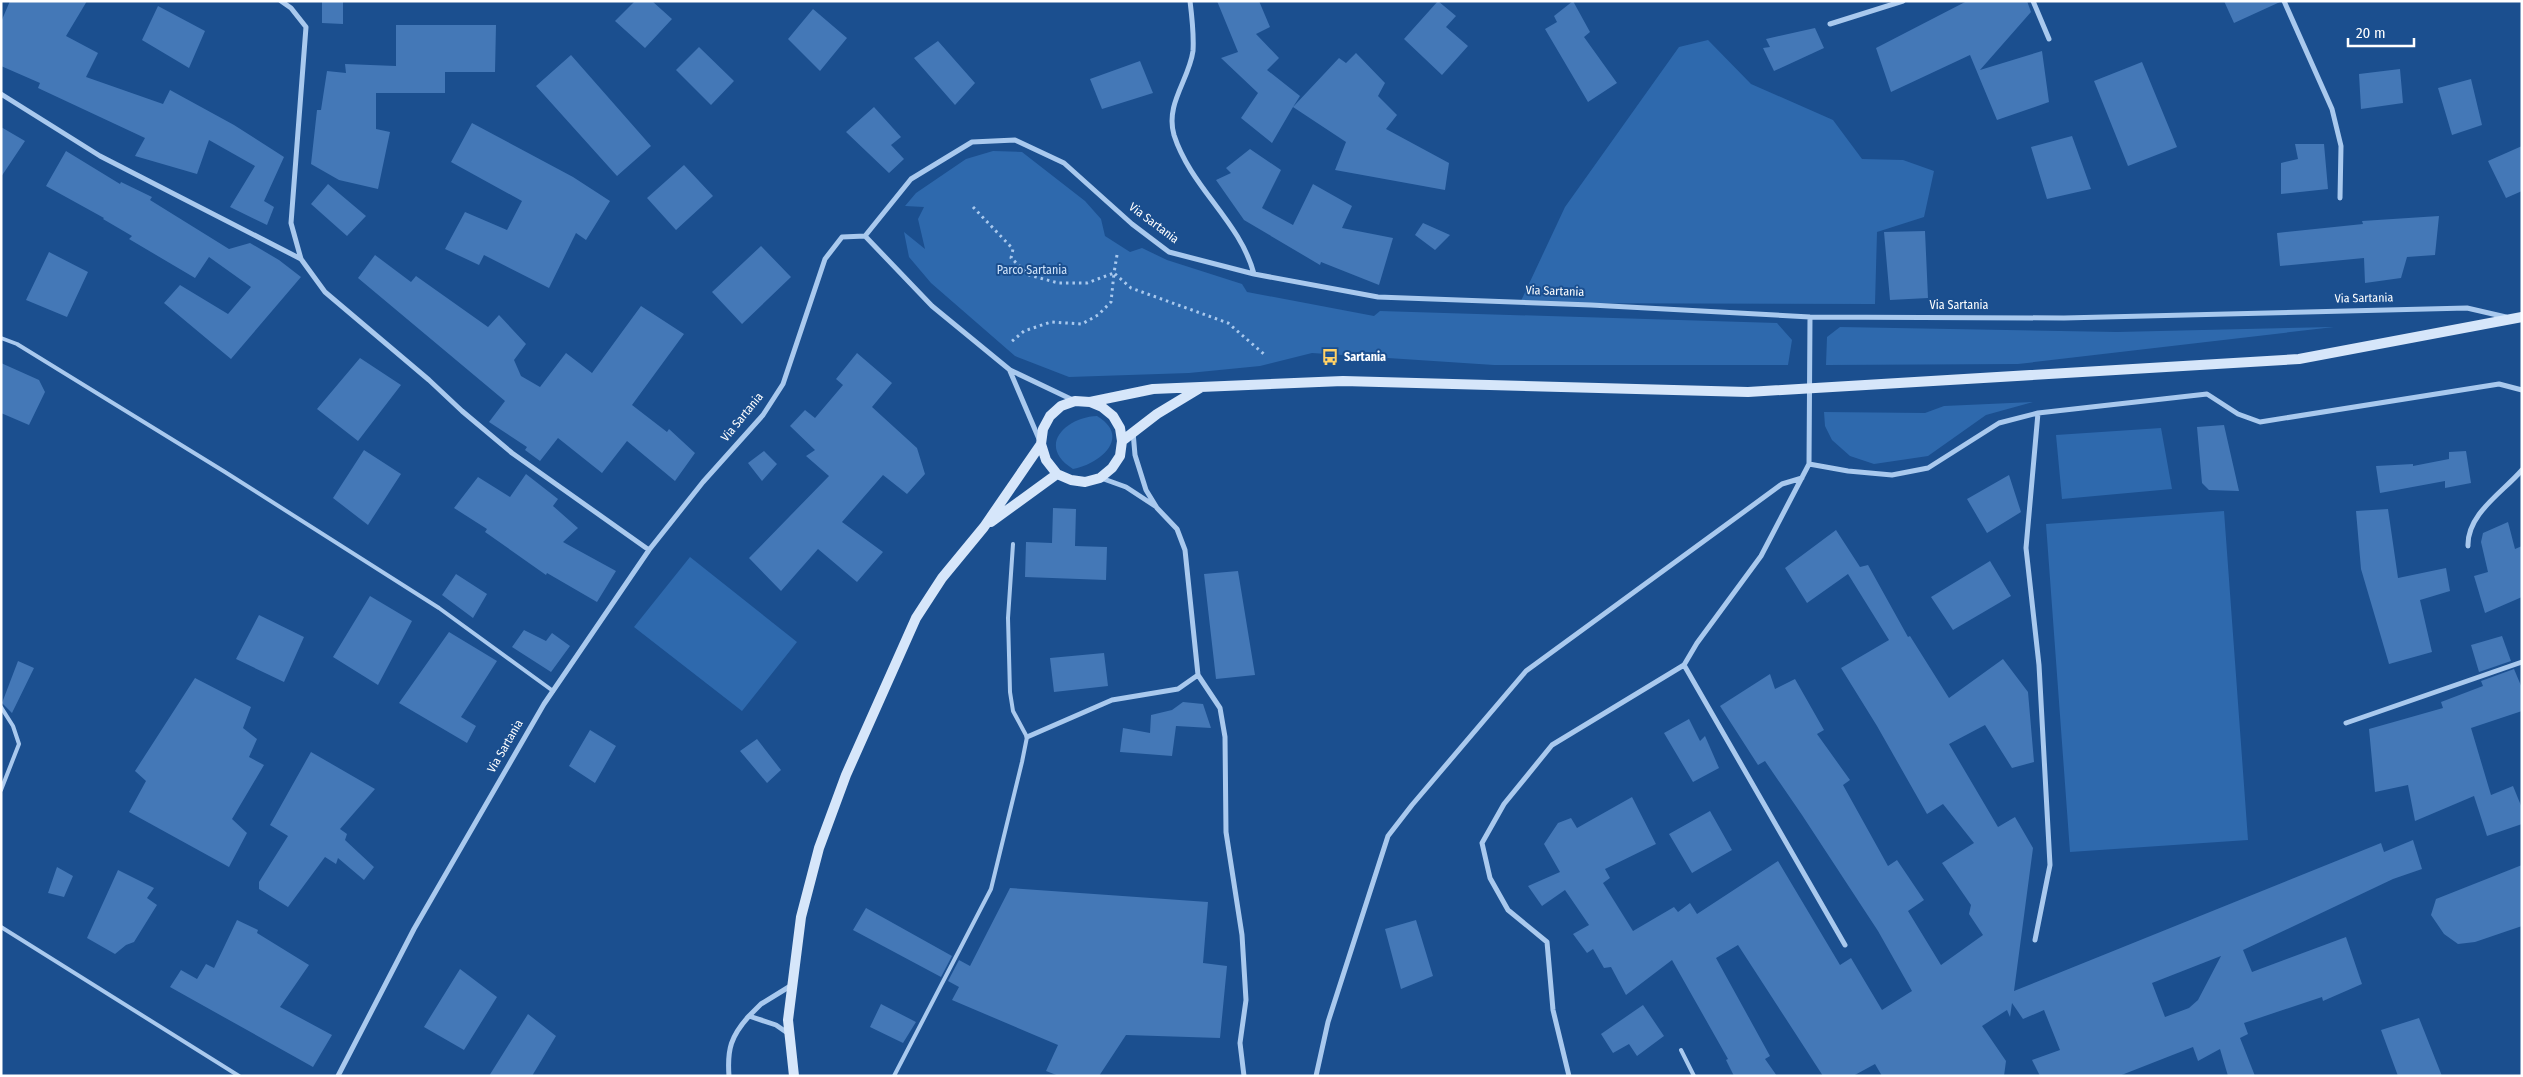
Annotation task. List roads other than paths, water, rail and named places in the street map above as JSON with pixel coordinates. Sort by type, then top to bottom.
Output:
[{"type":"street","points":[[281,1],[291,8],[306,27],[291,224],[301,259],[324,292],[422,374],[476,423],[564,492],[649,550]]},
{"type":"street","points":[[1190,1],[1193,52],[1173,104],[1174,134],[1190,170],[1249,254],[1254,274]]},
{"type":"street","points":[[1830,24],[1903,1]]},
{"type":"street","points":[[2033,1],[2048,39]]},
{"type":"street","points":[[2284,1],[2332,109],[2341,146],[2340,198]]},
{"type":"street","points":[[1,94],[100,156],[301,259]]},
{"type":"street","name":"Via Sartania","points":[[338,1076],[417,924],[553,690],[649,550],[703,482],[763,415],[783,384],[825,258],[842,237],[865,236],[911,179],[972,142],[1016,140],[1064,164],[1132,224],[1169,252],[1254,274],[1378,297],[1591,305],[1810,317],[2064,318],[2467,308],[2517,318]]},
{"type":"street","points":[[865,236],[932,306],[1010,370],[1076,402]]},
{"type":"street","points":[[1569,1076],[1553,1010],[1547,942],[1508,910],[1490,878],[1482,843],[1504,804],[1552,745],[1684,665],[1697,643],[1761,556],[1809,464],[1810,317]]},
{"type":"street","points":[[794,1076],[788,1020],[801,917],[820,848],[846,775],[916,618],[942,578],[984,527],[1041,444],[1043,429],[1050,416],[1061,406],[1153,389],[1343,381],[1748,392],[2299,359],[2517,318]]},
{"type":"street","points":[[1010,370],[1046,460],[1057,474],[1071,480],[1085,482],[1100,478],[1112,468],[1120,456],[1122,441],[1120,428],[1113,416],[1102,407],[1090,402]]},
{"type":"street","points":[[1809,464],[1848,471],[1892,475],[1928,468],[2000,423],[2038,413],[2207,394],[2238,414],[2260,422],[2499,384],[2522,390]]},
{"type":"street","points":[[1122,441],[1157,414],[1202,387]]},
{"type":"street","points":[[2034,940],[2050,865],[2039,665],[2026,548],[2038,413]]},
{"type":"street","points":[[1134,432],[1139,474],[1157,508]]},
{"type":"street","points":[[2468,546],[2467,534],[2487,504],[2522,470]]},
{"type":"street","points":[[984,527],[1057,474]]},
{"type":"street","points":[[1100,478],[1131,490],[1157,508],[1177,529],[1185,550],[1198,675],[1220,708],[1226,736],[1226,832],[1242,935],[1246,1000],[1240,1043],[1244,1076]]},
{"type":"street","points":[[1316,1076],[1328,1022],[1388,836],[1412,805],[1526,671],[1782,484],[1802,478]]},
{"type":"street","points":[[2346,723],[2522,662]]},
{"type":"street","points":[[1684,665],[1845,945]]},
{"type":"street","points":[[1027,737],[1112,700],[1178,689],[1198,675]]},
{"type":"street","points":[[728,1076],[728,1058],[734,1032],[760,1004],[793,985]]},
{"type":"street","points":[[749,1016],[776,1025],[790,1035]]},
{"type":"lane","points":[[1,338],[17,344],[139,418],[423,598],[553,690]]},
{"type":"lane","points":[[894,1076],[991,889],[1027,737],[1013,711],[1010,692],[1008,618],[1013,544]]},
{"type":"lane","points":[[1,708],[13,726],[19,744],[1,790]]},
{"type":"lane","points":[[1,927],[239,1076]]},
{"type":"lane","points":[[1681,1050],[1694,1076]]},
{"type":"place","name":"Sartania","points":[[1330,357]]},
{"type":"park label","name":"Parco Sartania","points":[[1032,270]]}]
